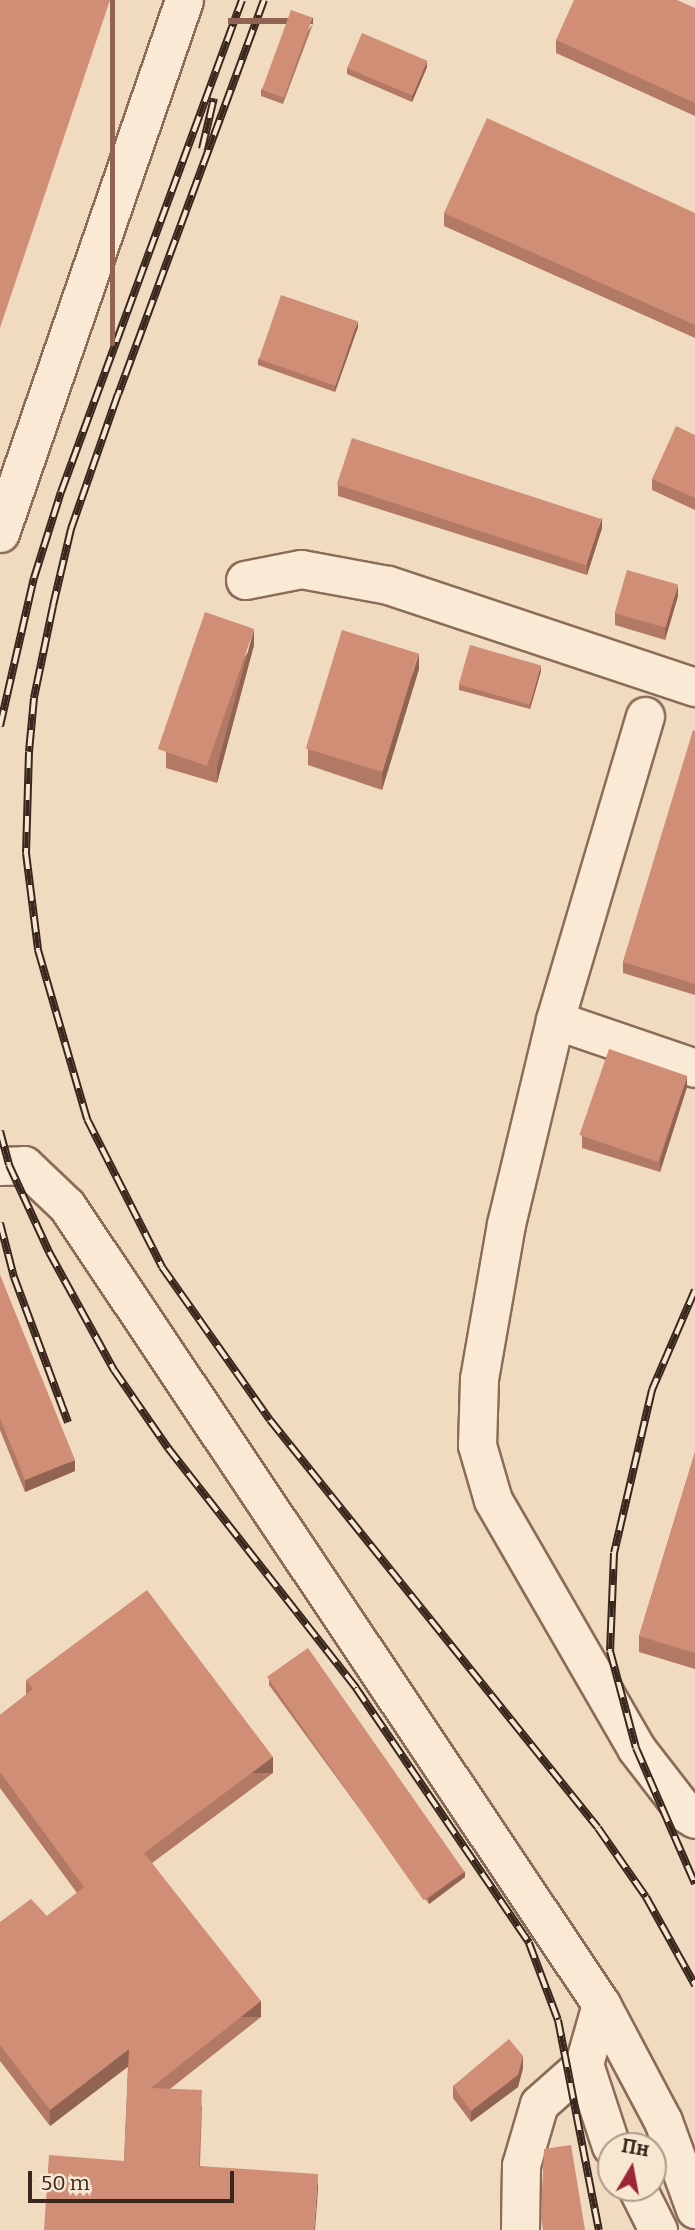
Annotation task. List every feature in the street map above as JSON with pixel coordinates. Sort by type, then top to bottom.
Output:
[{"type":"street","points":[[0,533],[184,0]]},
{"type":"street","points":[[245,580],[301,569],[388,585],[695,687]]},
{"type":"street","points":[[645,716],[555,1020],[490,1300],[479,1379],[477,1444],[493,1500],[636,1748],[695,1819]]},
{"type":"street","points":[[555,1020],[695,1068]]},
{"type":"street","points":[[0,1166],[24,1165],[67,1206],[601,2004],[663,2121],[695,2209]]},
{"type":"street","points":[[520,2230],[521,2165],[539,2104],[584,2064],[601,2004]]},
{"type":"street","points":[[584,2064],[606,2132]]},
{"type":"street","points":[[644,2202],[658,2230]]},
{"type":"building","points":[[0,0],[110,0],[0,328]]},
{"type":"building","points":[[574,0],[677,0],[695,8],[695,103],[556,40]]},
{"type":"building","points":[[291,10],[313,18],[284,98],[262,90]]},
{"type":"building","points":[[362,33],[427,61],[413,96],[347,68]]},
{"type":"building","points":[[487,118],[695,213],[695,325],[444,213]]},
{"type":"building","points":[[281,295],[358,321],[335,386],[259,359]]},
{"type":"building","points":[[676,426],[695,435],[695,498],[652,479]]},
{"type":"building","points":[[352,438],[601,519],[586,566],[337,485]]},
{"type":"building","points":[[627,570],[678,585],[666,628],[615,613]]},
{"type":"building","points":[[205,612],[254,629],[207,766],[158,749]]},
{"type":"building","points":[[342,630],[419,653],[382,772],[306,749]]},
{"type":"building","points":[[470,645],[541,665],[530,705],[459,684]]},
{"type":"building","points":[[693,730],[695,731],[695,984],[623,962]]},
{"type":"building","points":[[609,1049],[687,1076],[658,1162],[579,1135]]},
{"type":"building","points":[[0,1275],[75,1460],[25,1480],[0,1418]]},
{"type":"building","points":[[695,1452],[695,1653],[639,1636]]},
{"type":"building","points":[[147,1590],[273,1757],[144,1853],[261,2001],[151,2088],[202,2090],[199,2166],[318,2174],[314,2230],[44,2230],[49,2155],[124,2161],[129,2049],[50,2110],[0,2045],[0,1922],[31,1899],[47,1916],[84,1887],[0,1772],[0,1715],[33,1689],[26,1680]]},
{"type":"building","points":[[308,1648],[465,1872],[424,1900],[267,1677]]},
{"type":"building","points":[[509,2039],[523,2056],[518,2075],[471,2111],[453,2086]]},
{"type":"building","points":[[571,2145],[585,2230],[543,2230],[541,2215],[544,2149]]},
{"type":"railway","points":[[0,726],[34,578],[61,492],[242,0]]},
{"type":"railway","points":[[264,0],[118,394],[71,529],[34,698],[29,752],[26,853],[38,950],[87,1119],[162,1267],[270,1420],[598,1828],[646,1897],[695,1985]]},
{"type":"railway","points":[[202,149],[214,98]]},
{"type":"railway","points":[[0,1131],[9,1165],[49,1252],[114,1370],[168,1448],[356,1688],[529,1943],[558,2020],[599,2230]]},
{"type":"railway","points":[[0,1223],[14,1277],[68,1422]]},
{"type":"railway","points":[[695,1290],[652,1390],[614,1553],[610,1651],[636,1748],[695,1884]]}]
